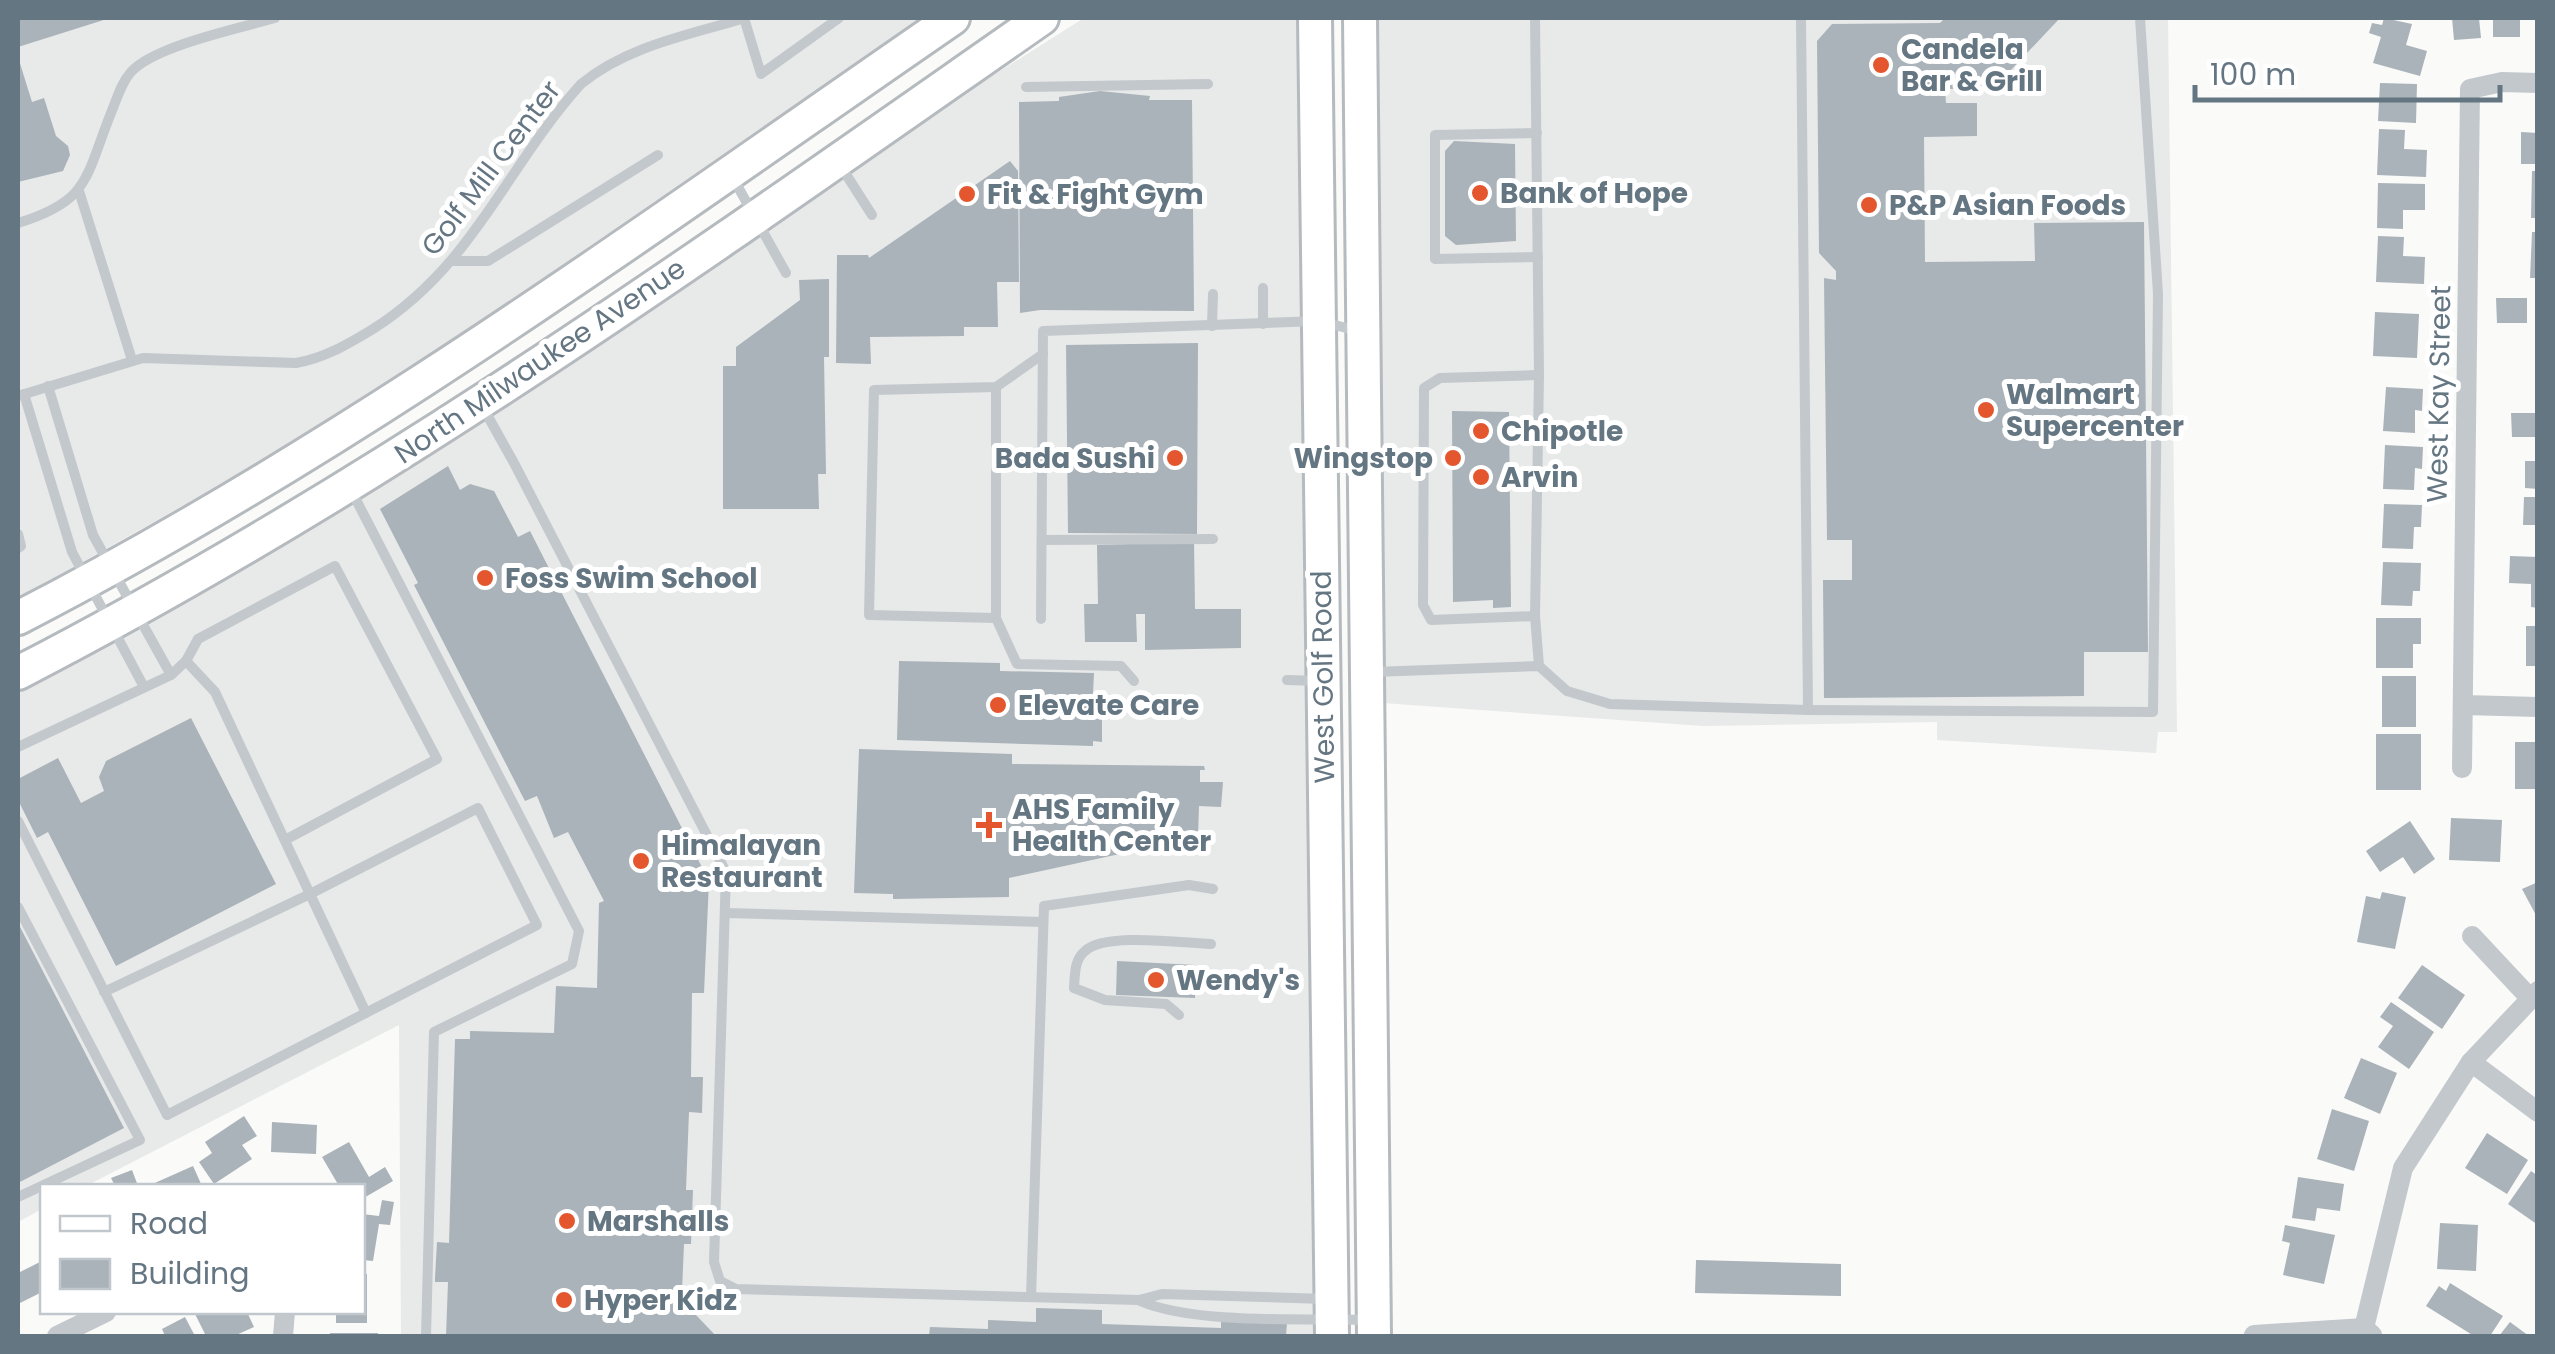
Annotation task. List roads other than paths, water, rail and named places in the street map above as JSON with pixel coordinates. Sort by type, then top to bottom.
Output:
[{"type":"main road","name":"North Milwaukee Avenue","points":[[18,618],[235,497],[406,392],[514,322],[953,18]]},
{"type":"main road","name":"North Milwaukee Avenue","points":[[18,673],[349,486],[480,403],[1042,18]]},
{"type":"main road","name":"West Golf Road","points":[[1316,18],[1346,317],[1368,672],[1374,1328]]},
{"type":"main road","name":"West Golf Road","points":[[1332,1318],[1324,680],[1360,18]]},
{"type":"street","name":"West Kay Street","points":[[2462,768],[2470,88],[2502,82],[2538,83]]},
{"type":"street","points":[[2464,706],[2538,707]]},
{"type":"street","points":[[2254,1335],[2369,1332],[2402,1168],[2471,1062],[2533,994],[2472,936]]},
{"type":"street","points":[[2471,1062],[2538,1112]]},
{"type":"street","points":[[57,1336],[102,1314]]},
{"type":"lane","points":[[18,224],[52,211],[79,191],[132,71],[165,51],[275,18]]},
{"type":"lane","points":[[744,18],[761,74],[838,18]]},
{"type":"lane","name":"Golf Mill Center","points":[[99,574],[72,552],[20,395],[132,360],[194,357],[282,362],[311,360],[346,346],[386,320],[452,262],[581,84],[598,70],[627,56],[744,18]]},
{"type":"lane","points":[[1535,18],[1538,666]]},
{"type":"lane","points":[[1802,18],[1808,710]]},
{"type":"lane","points":[[1368,672],[1538,666],[1567,691],[1610,704],[1808,710],[2153,712],[2158,294],[2140,18]]},
{"type":"lane","points":[[1026,87],[1208,84]]},
{"type":"lane","points":[[1537,133],[1434,136],[1436,259],[1538,257]]},
{"type":"lane","points":[[452,262],[488,261],[658,154]]},
{"type":"lane","points":[[836,160],[872,215]]},
{"type":"lane","points":[[730,172],[786,273]]},
{"type":"lane","points":[[79,191],[132,360]]},
{"type":"lane","points":[[1262,288],[1262,324]]},
{"type":"lane","points":[[1212,326],[1213,294]]},
{"type":"lane","points":[[1041,619],[1043,332],[1346,317]]},
{"type":"lane","points":[[996,618],[869,616],[874,390],[996,387],[1043,354]]},
{"type":"lane","points":[[1536,616],[1431,620],[1423,605],[1424,388],[1440,378],[1538,374]]},
{"type":"lane","points":[[48,386],[94,536],[99,574],[122,617],[144,687]]},
{"type":"lane","points":[[996,387],[996,618],[1017,664],[1121,666],[1134,681]]},
{"type":"lane","points":[[480,403],[725,870],[714,1258],[720,1281],[736,1289],[1139,1300],[1162,1294],[1332,1318],[1374,1328]]},
{"type":"lane","points":[[349,486],[578,931],[572,964],[434,1032],[426,1336]]},
{"type":"lane","points":[[18,534],[18,548]]},
{"type":"lane","points":[[1042,540],[1213,539]]},
{"type":"lane","points":[[18,747],[171,675],[186,661],[198,638],[336,566],[437,759],[284,840]]},
{"type":"lane","points":[[99,574],[122,617],[171,675]]},
{"type":"lane","points":[[186,661],[215,692],[366,1013]]},
{"type":"lane","points":[[1287,680],[1324,680]]},
{"type":"lane","points":[[18,821],[104,992],[168,1115],[537,925],[478,808],[310,894],[104,992]]},
{"type":"lane","points":[[1031,1297],[1044,906],[1189,885],[1214,889]]},
{"type":"lane","points":[[18,907],[140,1140],[44,1184]]},
{"type":"lane","points":[[726,912],[1043,922]]},
{"type":"lane","points":[[1179,1014],[1166,1004],[1092,997],[1074,988],[1075,967],[1083,952],[1100,941],[1211,944]]},
{"type":"lane","points":[[1139,1300],[1162,1310],[1196,1314],[1332,1318]]},
{"type":"place","name":"Candela Bar & Grill","points":[[1881,65]]},
{"type":"place","name":"Bank of Hope","points":[[1480,193]]},
{"type":"place","name":"Fit & Fight Gym","points":[[967,194]]},
{"type":"place","name":"P&P Asian Foods","points":[[1869,205]]},
{"type":"place","name":"Walmart Supercenter","points":[[1986,410]]},
{"type":"place","name":"Chipotle","points":[[1481,431]]},
{"type":"place","name":"Bada Sushi","points":[[1175,458]]},
{"type":"place","name":"Wingstop","points":[[1453,458]]},
{"type":"place","name":"Arvin","points":[[1481,477]]},
{"type":"place","name":"Foss Swim School","points":[[485,578]]},
{"type":"place","name":"Elevate Care","points":[[998,705]]},
{"type":"place","name":"AHS Family Health Center","points":[[989,825]]},
{"type":"place","name":"Himalayan Restaurant","points":[[641,861]]},
{"type":"place","name":"Wendy's","points":[[1156,980]]},
{"type":"place","name":"Marshalls","points":[[567,1221]]},
{"type":"place","name":"Hyper Kidz","points":[[564,1300]]}]
